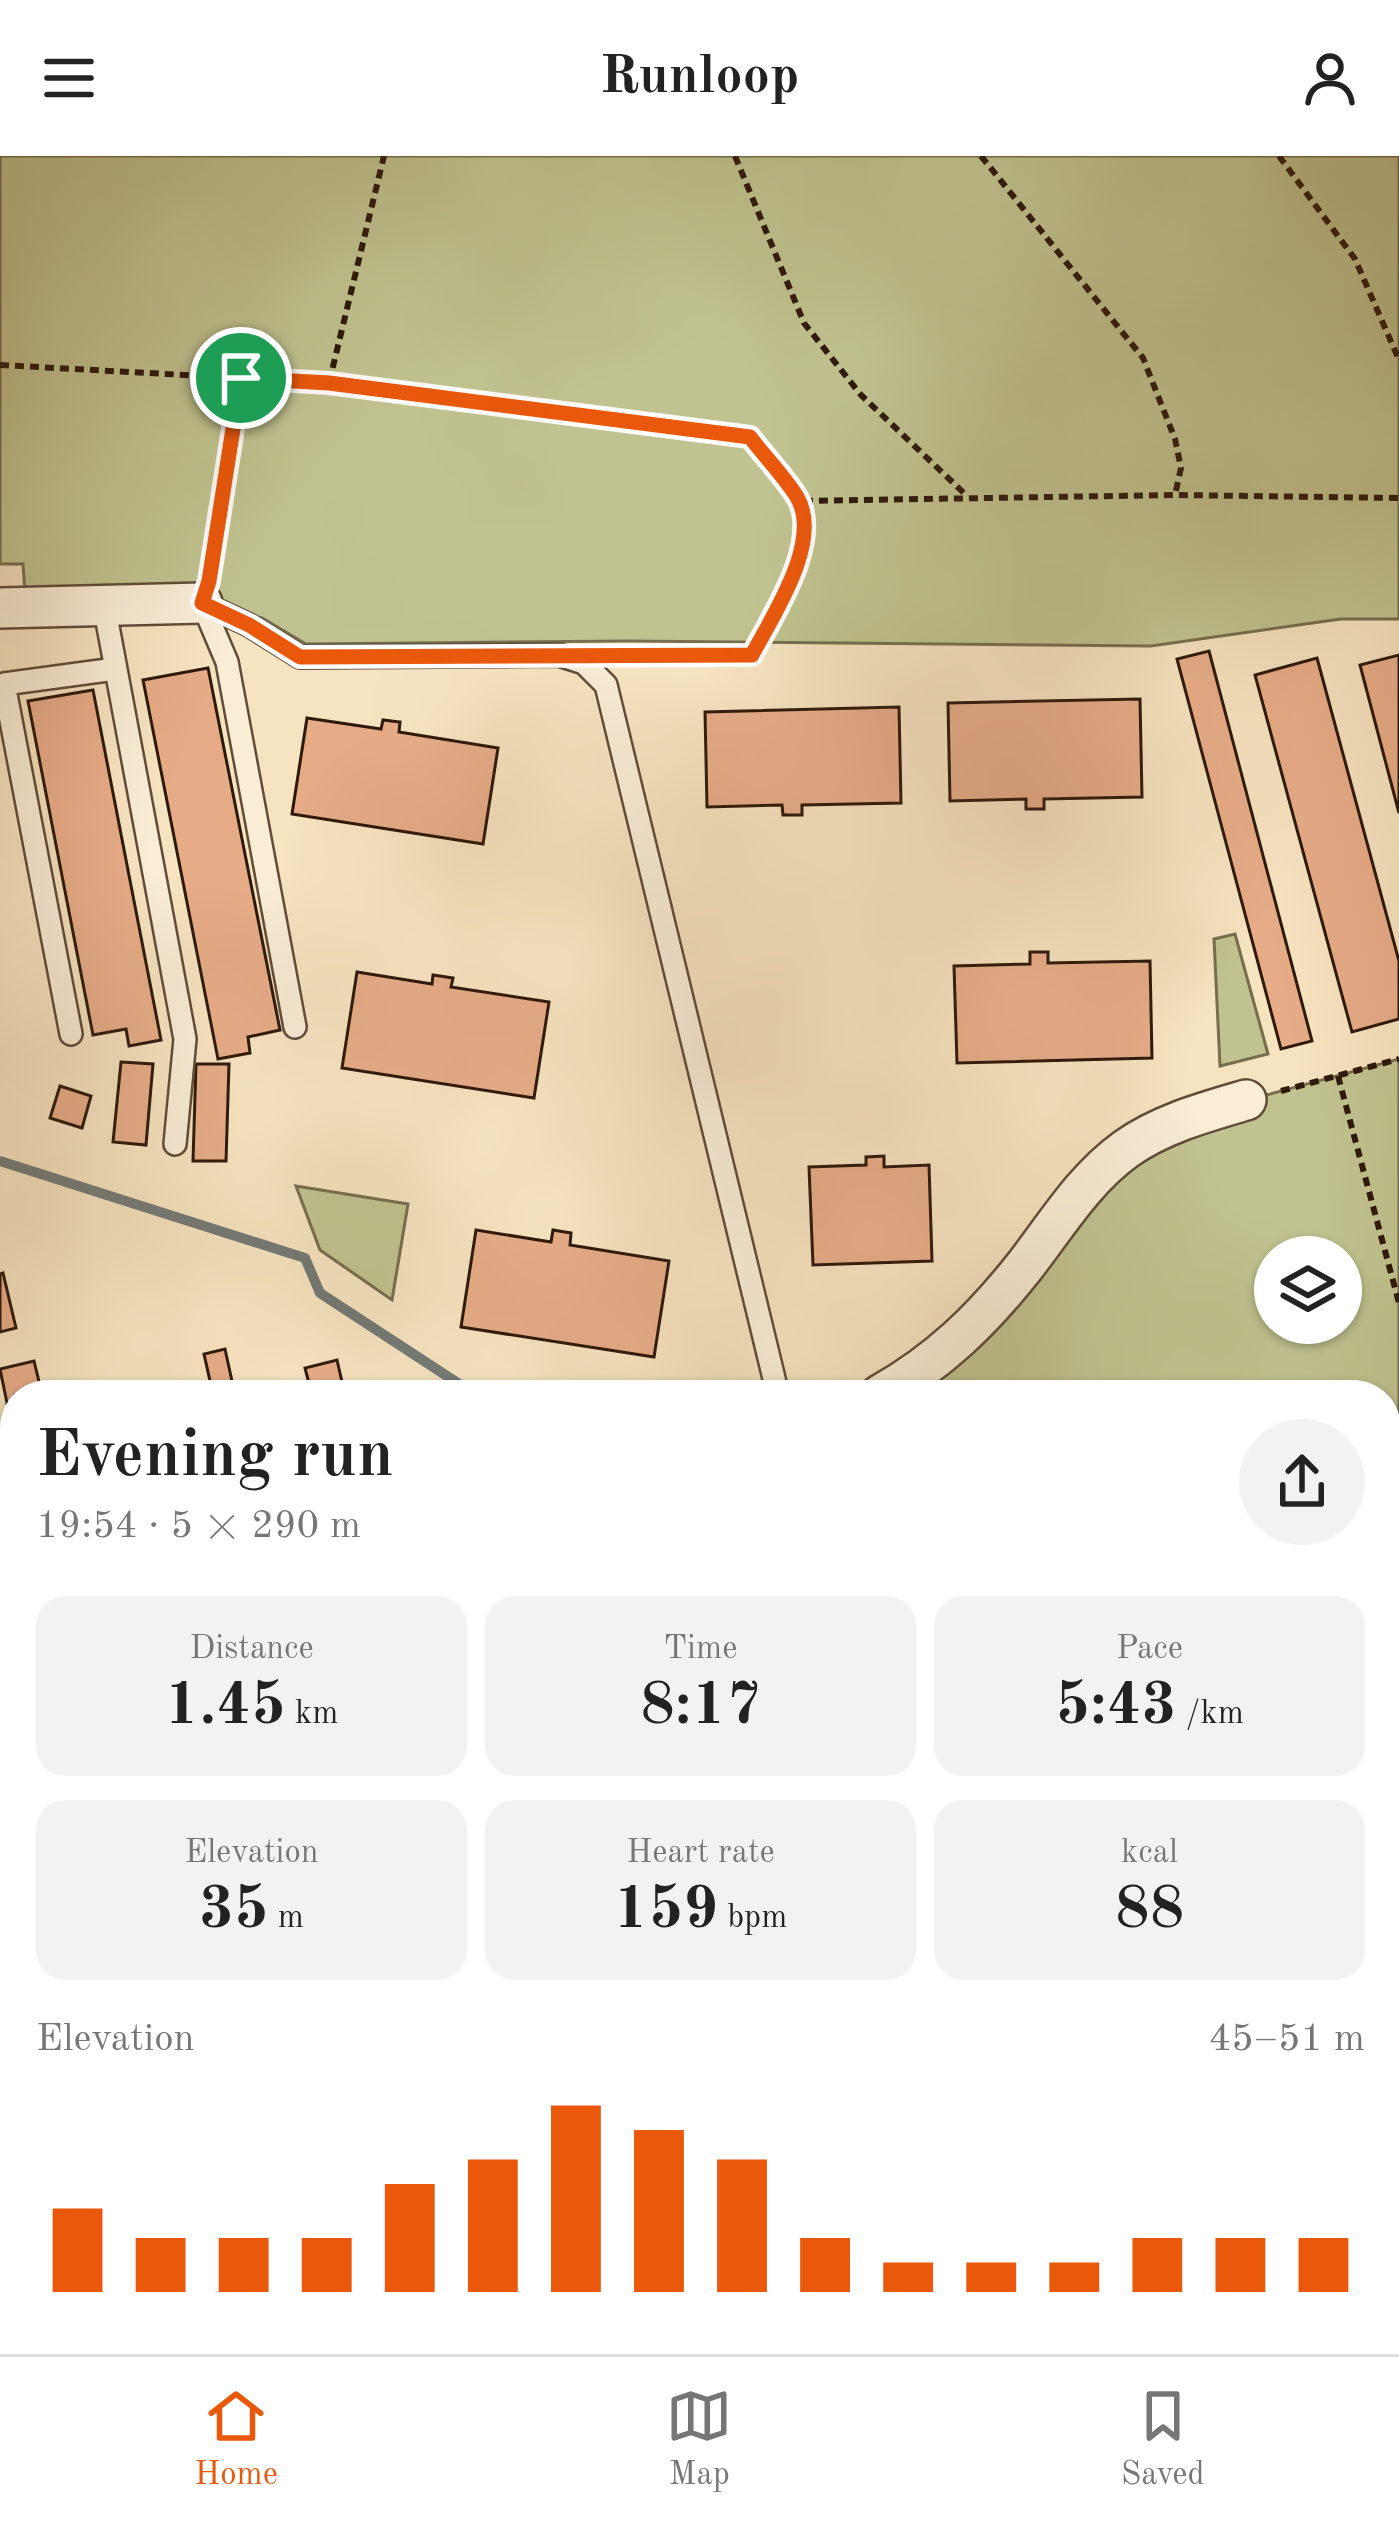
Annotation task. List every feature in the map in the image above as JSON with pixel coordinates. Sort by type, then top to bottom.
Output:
[{"type":"street","points":[[0,608],[202,603]]},
{"type":"street","points":[[907,1380],[951,1348],[1024,1267],[1088,1181],[1127,1148],[1189,1118],[1246,1100]]},
{"type":"lane","points":[[202,603],[300,657],[559,655],[584,663],[605,685],[774,1380]]},
{"type":"lane","points":[[202,603],[226,662],[295,1027]]},
{"type":"lane","points":[[104,605],[185,1039],[175,1144]]},
{"type":"lane","points":[[71,1034],[2,684],[115,668]]},
{"type":"path","points":[[329,383],[384,156]]},
{"type":"path","points":[[735,156],[804,323],[860,395],[969,497]]},
{"type":"path","points":[[981,156],[1143,358],[1175,440],[1181,468],[1175,495]]},
{"type":"path","points":[[1279,156],[1354,259],[1399,360]]},
{"type":"path","points":[[0,364],[329,383],[750,437],[800,501],[806,531],[796,568],[752,655],[559,655]]},
{"type":"path","points":[[202,603],[241,378]]},
{"type":"path","points":[[800,501],[1175,495],[1399,498]]},
{"type":"path","points":[[1246,1100],[1399,1059]]},
{"type":"path","points":[[1338,1076],[1399,1303]]},
{"type":"green space","points":[[0,156],[1399,156],[1399,619],[1341,619],[1151,646],[628,641],[306,644],[262,618],[202,603],[26,607],[23,564],[0,564]]},
{"type":"green space","points":[[1235,934],[1268,1054],[1220,1066],[1214,939]]},
{"type":"green space","points":[[1399,1059],[1399,1380],[895,1380],[1088,1181],[1204,1112]]},
{"type":"green space","points":[[296,1186],[408,1204],[392,1300],[320,1250]]},
{"type":"building","points":[[1209,651],[1312,1041],[1281,1049],[1177,659]]},
{"type":"building","points":[[1399,655],[1399,813],[1360,665]]},
{"type":"building","points":[[1317,658],[1399,961],[1399,1019],[1352,1032],[1255,675]]},
{"type":"building","points":[[208,668],[280,1030],[248,1037],[250,1053],[218,1059],[143,680]]},
{"type":"building","points":[[93,690],[161,1040],[129,1046],[126,1029],[93,1035],[28,701]]},
{"type":"building","points":[[1140,699],[1142,797],[1044,799],[1044,809],[1026,809],[1026,799],[950,801],[948,703]]},
{"type":"building","points":[[899,707],[901,803],[802,805],[802,815],[783,815],[782,805],[707,807],[705,712]]},
{"type":"building","points":[[307,718],[381,729],[383,720],[400,722],[399,732],[498,748],[483,844],[292,814]]},
{"type":"building","points":[[1030,952],[1048,952],[1048,963],[1150,961],[1152,1058],[957,1063],[954,966],[1030,964]]},
{"type":"building","points":[[357,972],[432,984],[433,975],[453,978],[451,987],[549,1002],[534,1098],[342,1068]]},
{"type":"building","points":[[121,1062],[153,1064],[146,1145],[113,1142]]},
{"type":"building","points":[[196,1064],[229,1064],[226,1161],[193,1161]]},
{"type":"building","points":[[60,1086],[91,1096],[82,1128],[50,1118]]},
{"type":"building","points":[[884,1156],[884,1167],[929,1165],[932,1261],[813,1265],[809,1167],[866,1165],[866,1157]]},
{"type":"building","points":[[476,1230],[551,1242],[553,1230],[571,1233],[570,1245],[669,1261],[654,1357],[461,1327]]},
{"type":"building","points":[[0,1274],[16,1328],[0,1332]]},
{"type":"building","points":[[225,1349],[232,1380],[210,1380],[204,1354]]},
{"type":"building","points":[[337,1360],[342,1380],[308,1380],[305,1368]]},
{"type":"building","points":[[34,1361],[39,1380],[2,1380],[0,1369]]},
{"type":"waterway","points":[[0,1161],[305,1258],[320,1293],[453,1380]]},
{"type":"route","points":[[241,378],[329,383],[750,437],[800,501],[806,531],[796,568],[752,655],[300,657],[202,603],[241,378]]}]
